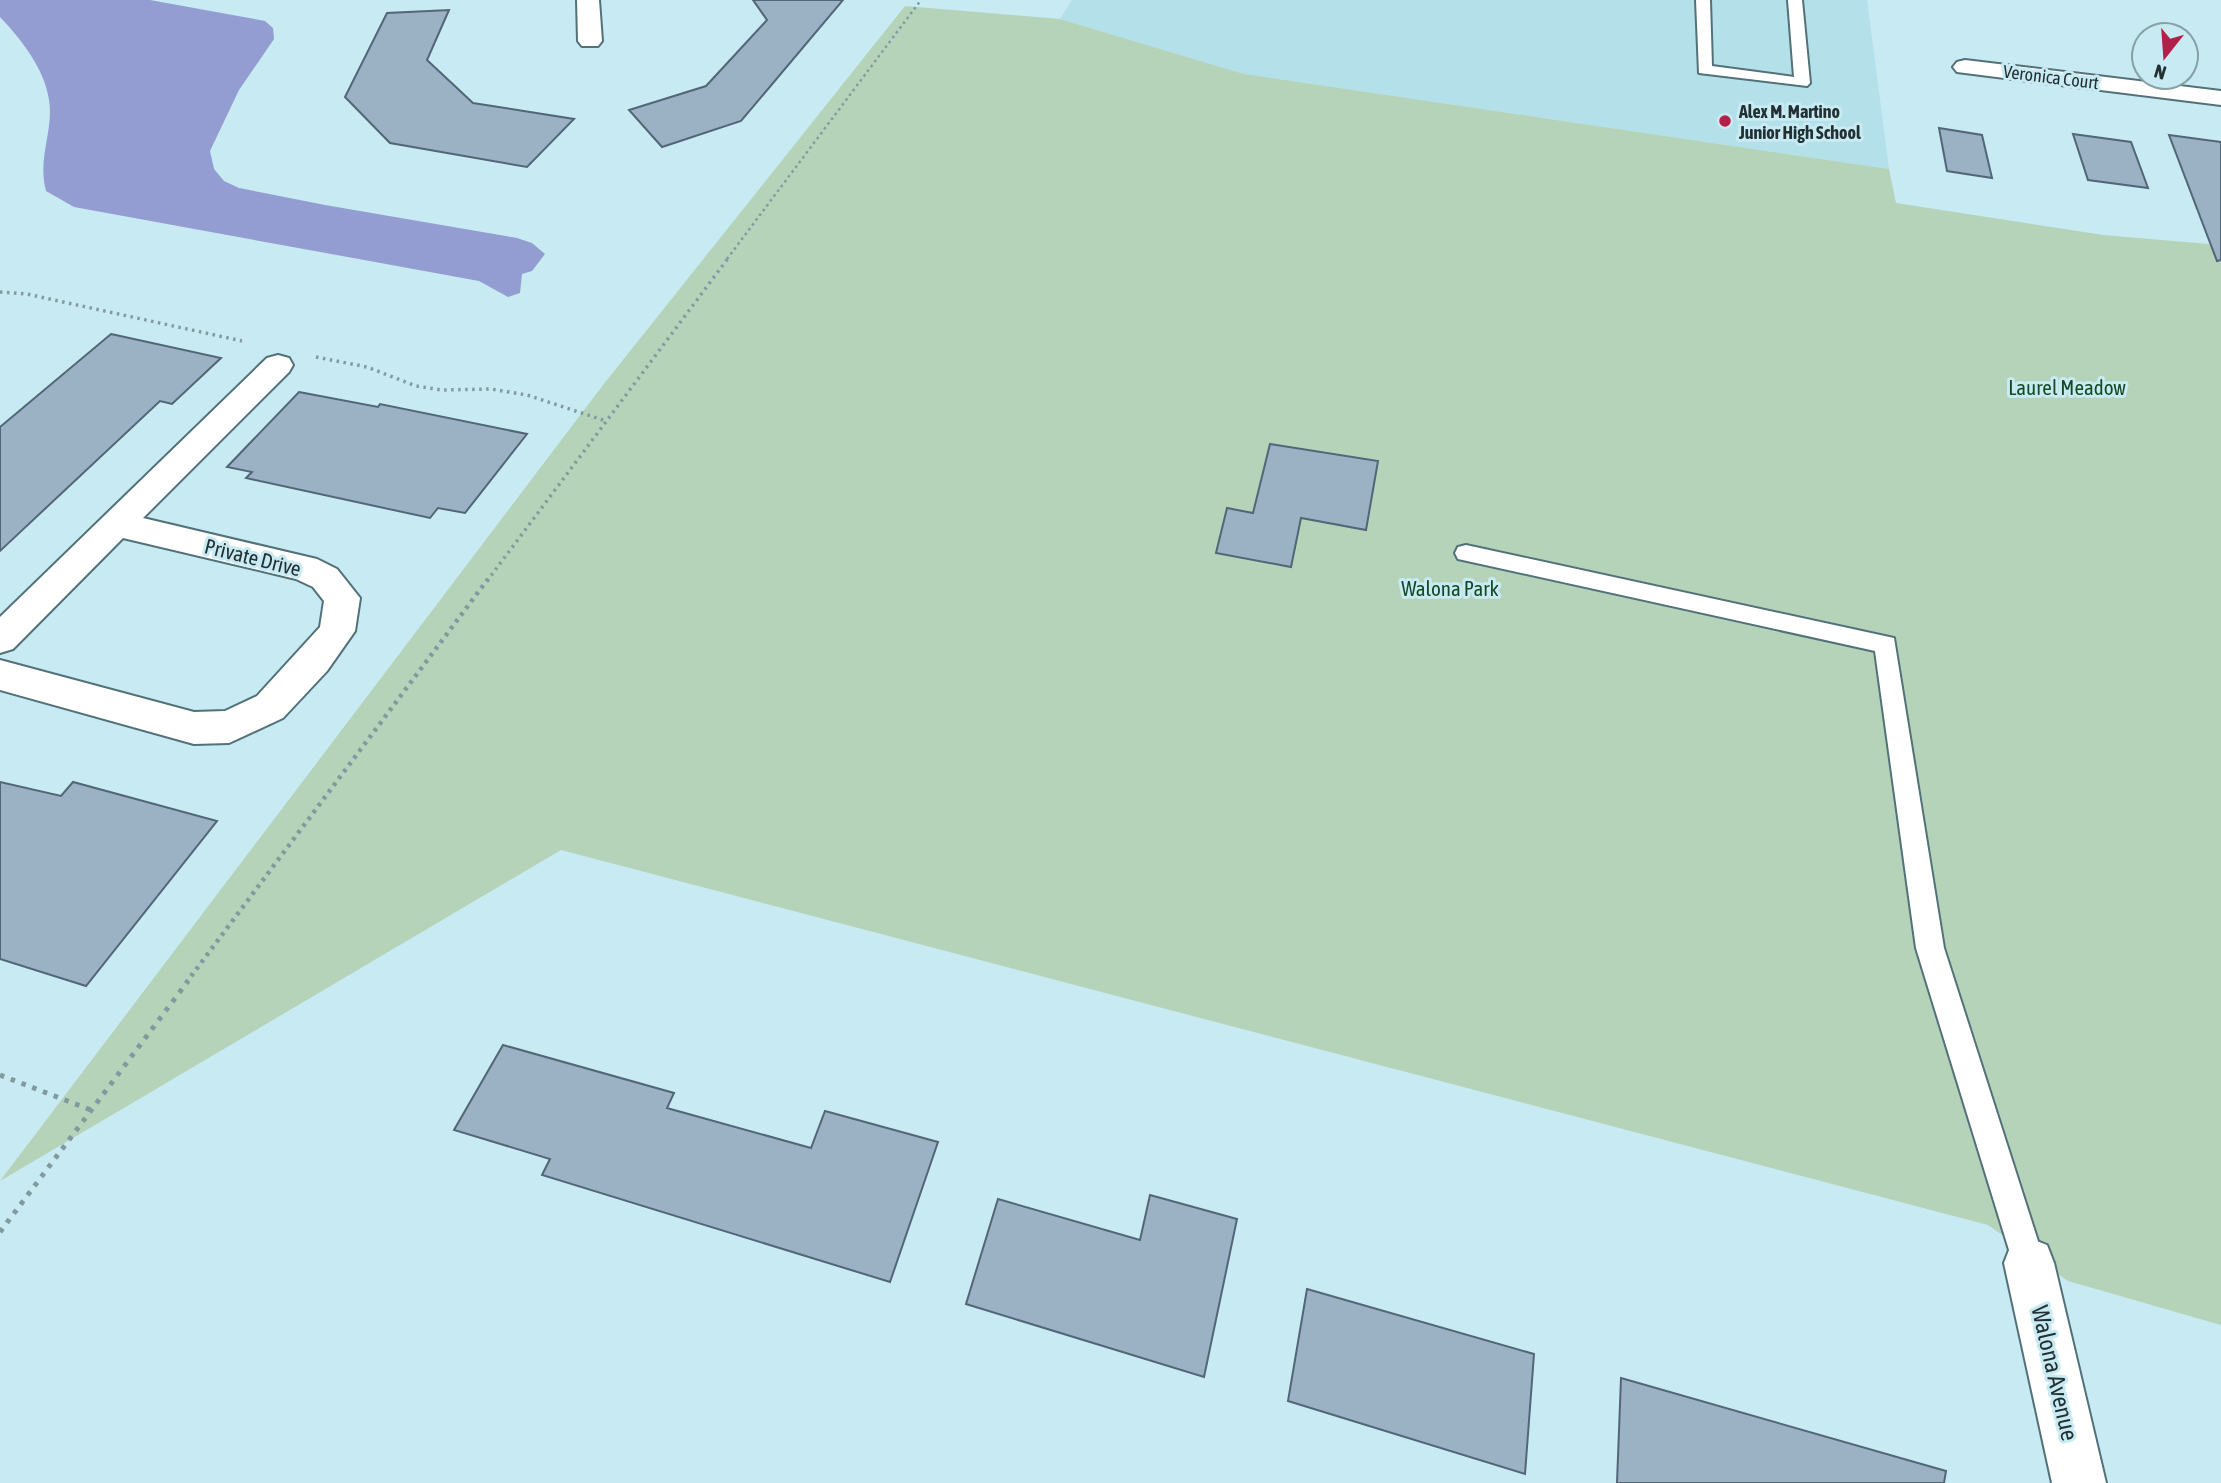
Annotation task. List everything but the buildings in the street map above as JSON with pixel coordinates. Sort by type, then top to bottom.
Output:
[{"type":"street","points":[[588,0],[590,41]]},
{"type":"street","name":"Veronica Court","points":[[1965,67],[2221,98]]},
{"type":"street","points":[[0,639],[278,365]]},
{"type":"street","name":"Private Drive","points":[[0,675],[194,728],[229,727],[270,707],[314,661],[337,631],[342,598],[325,578],[305,568],[115,524]]},
{"type":"street","name":"Walona Avenue","points":[[2029,1263],[2079,1483]]},
{"type":"lane","points":[[1703,0],[1704,69],[1802,83],[1796,0]]},
{"type":"lane","points":[[1466,553],[1886,644],[1930,948],[2029,1263]]},
{"type":"path","points":[[0,1232],[921,0]]},
{"type":"path","points":[[0,1075],[91,1110]]},
{"type":"shaded area","name":"Alex M. Martino Junior High School","points":[[1072,0],[1867,0],[1889,169],[1244,74],[1060,19]]},
{"type":"green space","name":"Walona Park","points":[[905,6],[1060,19],[1244,74],[1889,169],[1896,203],[2103,235],[2221,245],[2221,1325],[2068,1281],[1988,1225],[561,850],[0,1181],[603,385]]},
{"type":"water","points":[[0,0],[150,0],[265,21],[273,28],[274,39],[239,90],[210,151],[214,169],[224,181],[239,188],[325,205],[517,238],[532,243],[545,254],[532,271],[522,274],[520,293],[508,297],[479,281],[74,207],[46,191],[43,167],[50,111],[47,88],[30,55],[0,17]]},
{"type":"place","name":"Alex M. Martino Junior High School","points":[[1725,121]]},
{"type":"park label","name":"Laurel Meadow","points":[[2067,387]]}]
